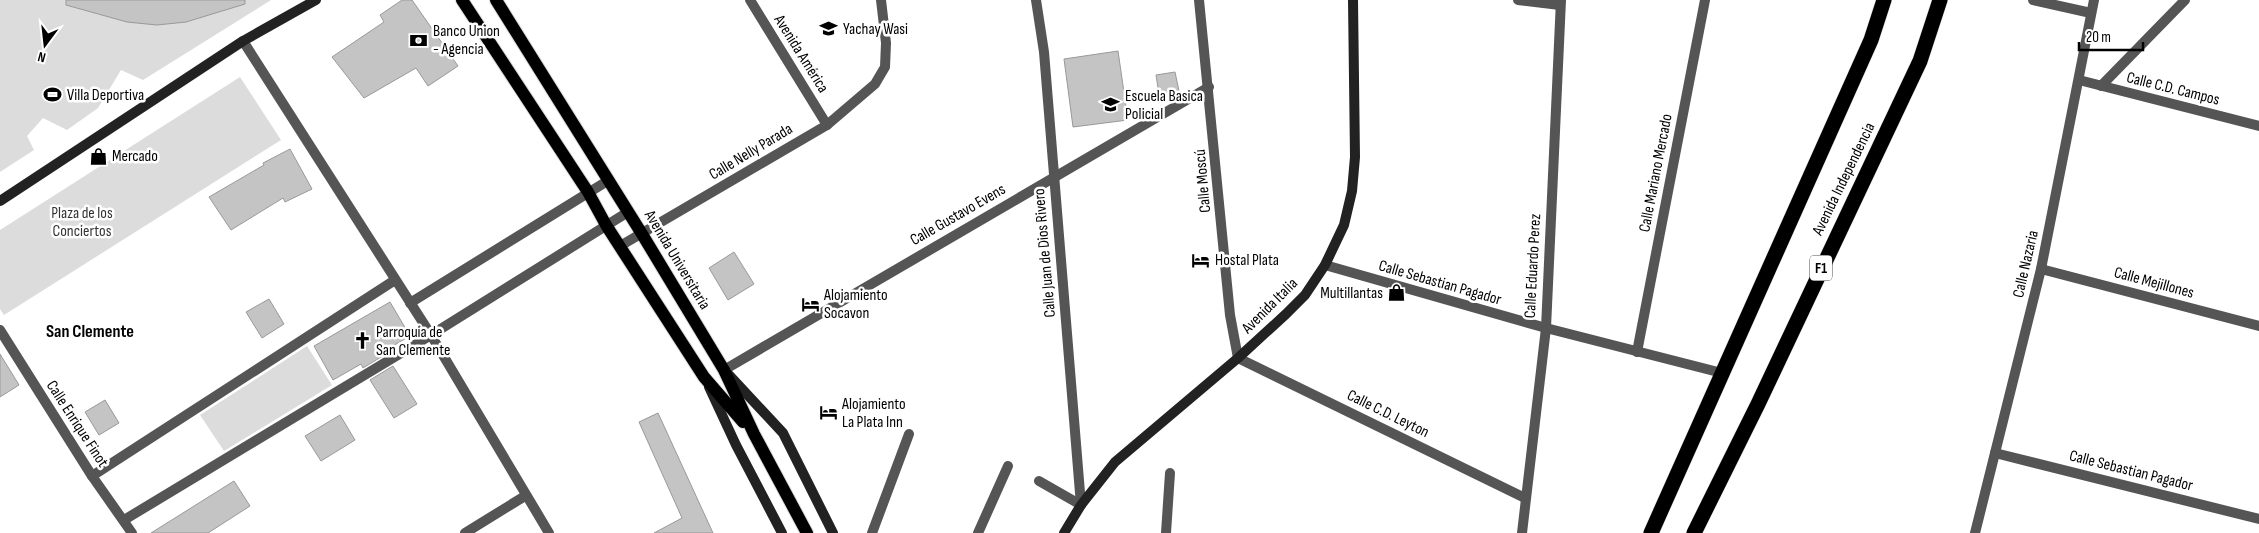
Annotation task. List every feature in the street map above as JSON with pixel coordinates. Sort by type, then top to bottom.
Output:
[{"type":"highway","name":"Avenida Independencia","points":[[1650,533],[1871,40],[1884,0]]},
{"type":"highway","name":"Avenida Independencia","points":[[1694,533],[1758,404],[1920,61],[1940,0]]},
{"type":"main road","points":[[0,201],[243,41],[316,0]]},
{"type":"main road","points":[[462,0],[588,192],[606,225],[704,377],[736,445],[782,533]]},
{"type":"main road","name":"Avenida Universitaria","points":[[496,0],[609,180],[724,370],[783,433],[834,533]]},
{"type":"main road","name":"Avenida Italia","points":[[1064,533],[1081,505],[1115,462],[1238,358],[1305,295],[1325,265],[1344,225],[1352,191],[1355,157],[1352,4]]},
{"type":"main road","points":[[724,370],[754,434],[807,533]]},
{"type":"main road","points":[[704,377],[754,434]]},
{"type":"street","name":"Avenida América","points":[[750,0],[827,125]]},
{"type":"street","name":"Calle Nelly Parada","points":[[620,246],[827,125],[875,84],[885,67],[886,43],[880,0]]},
{"type":"street","name":"Calle Juan de Dios Rivero","points":[[1036,0],[1044,52],[1081,505]]},
{"type":"street","name":"Calle Moscú","points":[[1199,0],[1230,315],[1238,358]]},
{"type":"street","points":[[1518,0],[1561,2]]},
{"type":"street","name":"Calle Mariano Mercado","points":[[1637,352],[1705,0]]},
{"type":"street","points":[[2033,0],[2091,13]]},
{"type":"street","name":"Calle Nazaria","points":[[1975,533],[2041,269],[2094,0]]},
{"type":"street","points":[[2101,86],[2185,0]]},
{"type":"street","name":"Calle Eduardo Perez","points":[[1522,533],[1546,328],[1561,2]]},
{"type":"street","points":[[243,41],[431,335],[549,533]]},
{"type":"street","name":"Calle C.D. Campos","points":[[2079,80],[2259,126]]},
{"type":"street","name":"Calle Gustavo Evens","points":[[724,370],[1209,87]]},
{"type":"street","points":[[410,303],[609,180]]},
{"type":"street","points":[[124,520],[431,335],[628,212]]},
{"type":"street","name":"Calle Sebastian Pagador","points":[[1325,265],[1546,328],[1722,374]]},
{"type":"street","name":"Calle Mejillones","points":[[2041,269],[2259,326]]},
{"type":"street","points":[[92,476],[395,280]]},
{"type":"street","name":"Calle Enrique Finot","points":[[0,330],[92,476],[132,533]]},
{"type":"street","name":"Calle C.D. Leyton","points":[[1238,358],[1525,498]]},
{"type":"street","points":[[872,533],[909,434]]},
{"type":"street","name":"Calle Sebastian Pagador","points":[[1995,453],[2259,519]]},
{"type":"street","points":[[978,533],[1008,466]]},
{"type":"street","points":[[1166,533],[1170,473]]},
{"type":"street","points":[[1039,481],[1081,505]]},
{"type":"street","points":[[465,533],[526,496]]},
{"type":"green space","name":"Villa Deportiva","points":[[0,0],[271,0],[143,80],[121,70],[98,108],[67,130],[43,118],[27,136],[34,150],[0,172]]},
{"type":"green space","name":"Plaza de los Conciertos","points":[[240,77],[281,140],[4,315],[0,309],[0,230]]},
{"type":"green space","points":[[307,346],[332,385],[224,451],[200,415]]},
{"type":"building","points":[[66,0],[245,0],[245,4],[186,22],[157,25],[127,22],[66,5]]},
{"type":"building","points":[[402,0],[412,0],[458,66],[428,86],[416,68],[364,98],[332,57],[384,22],[380,15]]},
{"type":"building","points":[[1118,51],[1128,120],[1073,127],[1064,59]]},
{"type":"building","points":[[1175,72],[1179,91],[1159,94],[1156,75]]},
{"type":"building","points":[[290,149],[312,189],[285,202],[283,198],[231,230],[209,197],[264,165],[263,163]]},
{"type":"building","points":[[734,252],[754,284],[728,300],[709,268]]},
{"type":"building","points":[[269,299],[284,324],[262,338],[246,312]]},
{"type":"building","name":"Parroquia de San Clemente","points":[[390,302],[410,336],[384,351],[386,354],[363,368],[361,364],[333,380],[314,346]]},
{"type":"building","points":[[0,354],[19,385],[0,397]]},
{"type":"building","points":[[393,366],[417,404],[394,418],[370,380]]},
{"type":"building","points":[[105,400],[119,423],[99,435],[85,412]]},
{"type":"building","points":[[658,413],[713,533],[654,533],[682,518],[639,422]]},
{"type":"building","points":[[340,415],[355,440],[321,461],[305,436]]},
{"type":"building","points":[[234,481],[250,506],[208,533],[151,533]]},
{"type":"place","name":"Yachay Wasi","points":[[829,29]]},
{"type":"place","name":"Banco Union - Agencia","points":[[419,40]]},
{"type":"place","name":"Villa Deportiva","points":[[53,95]]},
{"type":"place","name":"Escuela Basica Policial","points":[[1111,105]]},
{"type":"place","name":"Mercado","points":[[98,156]]},
{"type":"place","name":"Hostal Plata","points":[[1201,260]]},
{"type":"place","name":"Multillantas","points":[[1397,293]]},
{"type":"place","name":"Alojamiento Socavon","points":[[810,304]]},
{"type":"place","name":"Parroquia de San Clemente","points":[[362,341]]},
{"type":"place","name":"Alojamiento La Plata Inn","points":[[828,413]]},
{"type":"district","name":"San Clemente","points":[[90,331]]}]
